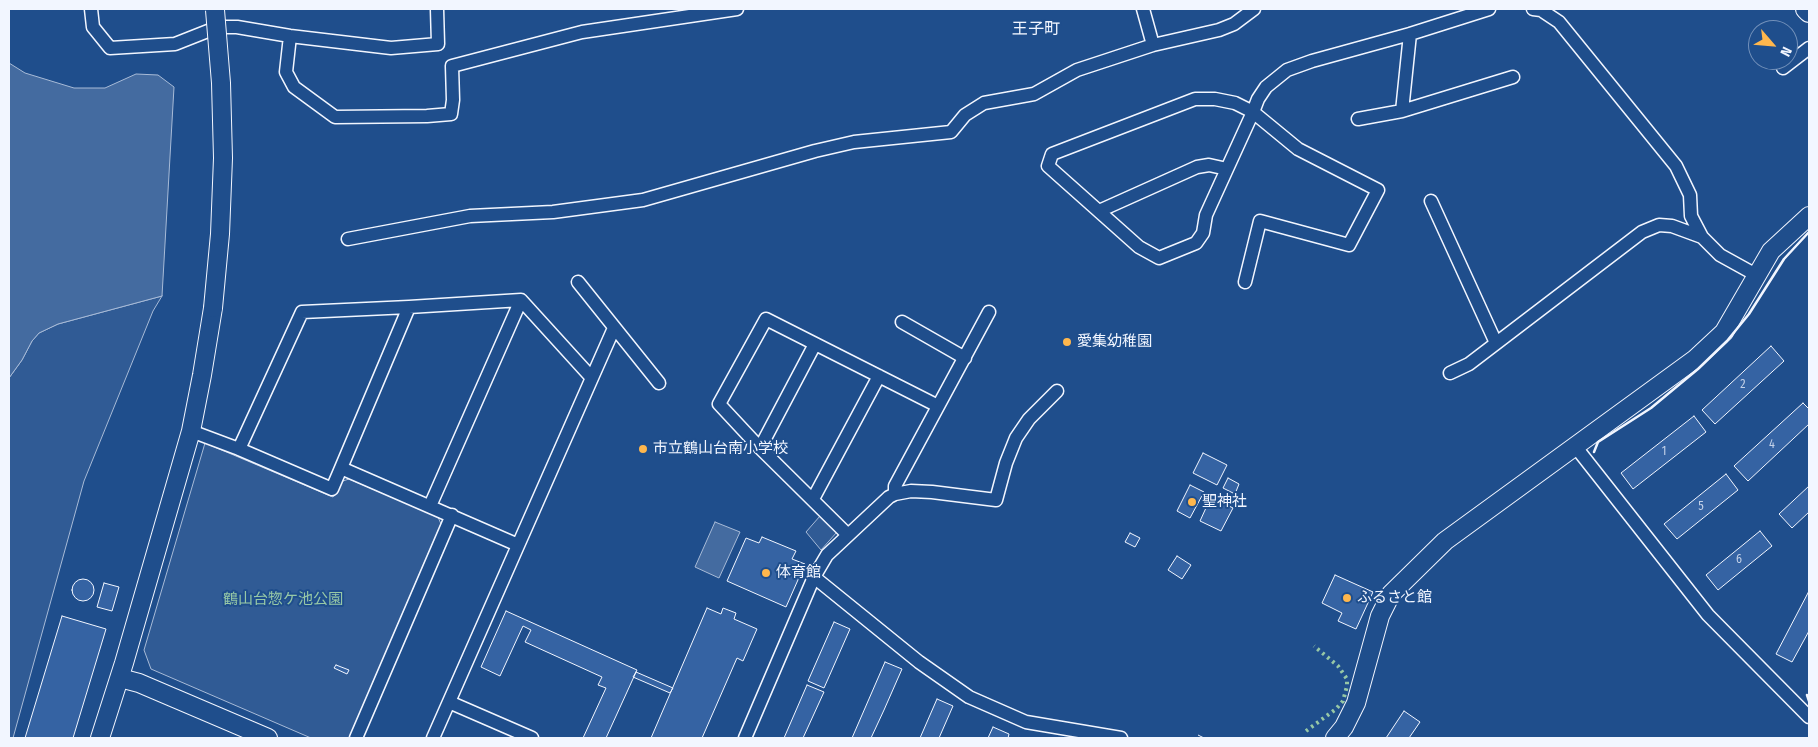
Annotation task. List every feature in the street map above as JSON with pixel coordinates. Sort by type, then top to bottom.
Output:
[{"type":"main road","points":[[1806,9],[1809,12]]},
{"type":"street","points":[[91,9],[93,27],[110,48],[175,44],[218,27],[237,27],[290,36],[391,48],[438,44],[437,9]]},
{"type":"street","points":[[100,738],[120,678],[191,431],[214,308],[224,158],[221,83],[215,9]]},
{"type":"street","points":[[290,36],[286,72],[294,87],[335,117],[427,116],[451,114],[453,100],[452,66],[582,32],[737,9]]},
{"type":"street","points":[[1143,9],[1153,45]]},
{"type":"street","points":[[348,240],[470,216],[553,212],[643,200],[807,153],[854,142],[951,132],[966,115],[984,103],[1034,94],[1077,70],[1153,45],[1219,30],[1234,24],[1254,9]]},
{"type":"street","points":[[1245,282],[1260,221],[1349,245],[1378,190],[1298,149],[1253,112],[1235,103],[1215,99],[1195,99],[1052,154],[1048,166],[1139,247],[1159,258],[1196,243],[1203,233],[1206,215],[1253,112],[1258,99],[1266,87],[1287,70],[1489,9]]},
{"type":"street","points":[[1533,9],[1541,10],[1559,22],[1676,166],[1690,195],[1691,216],[1702,237],[1720,255],[1758,276]]},
{"type":"street","points":[[1402,111],[1410,34]]},
{"type":"street","points":[[1798,56],[1809,48]]},
{"type":"street","points":[[1358,119],[1402,111],[1513,76]]},
{"type":"street","points":[[1099,211],[1197,167],[1208,165],[1227,168]]},
{"type":"street","points":[[1431,201],[1496,343]]},
{"type":"street","points":[[1335,738],[1344,727],[1356,703],[1380,616],[1391,594],[1445,541],[1695,359],[1724,332],[1771,252],[1809,216]]},
{"type":"street","points":[[1450,373],[1470,364],[1642,232],[1659,225],[1672,226],[1702,237]]},
{"type":"street","points":[[578,282],[659,383]]},
{"type":"street","points":[[521,300],[592,377]]},
{"type":"street","points":[[238,449],[302,312],[409,308],[521,300]]},
{"type":"street","points":[[430,506],[521,300]]},
{"type":"street","points":[[191,431],[332,489],[409,308]]},
{"type":"street","points":[[895,494],[895,486],[989,312]]},
{"type":"street","points":[[847,534],[718,404],[766,319],[938,406]]},
{"type":"street","points":[[902,322],[964,358]]},
{"type":"street","points":[[433,738],[614,328]]},
{"type":"street","points":[[760,448],[816,344]]},
{"type":"street","points":[[813,499],[879,376]]},
{"type":"street","points":[[745,738],[814,578],[827,555],[847,534],[889,497],[895,494],[911,491],[932,492],[996,500],[1006,463],[1016,438],[1029,419],[1057,391]]},
{"type":"street","points":[[1575,446],[1708,615],[1809,717]]},
{"type":"street","points":[[341,468],[518,545]]},
{"type":"street","points":[[356,738],[452,516]]},
{"type":"street","points":[[814,578],[919,662],[969,697],[1026,722],[1121,738]]},
{"type":"street","points":[[120,678],[139,683],[268,738]]},
{"type":"street","points":[[449,702],[532,738]]},
{"type":"shaded area","points":[[9,63],[25,73],[74,88],[105,88],[136,74],[158,75],[174,87],[162,296],[58,324],[39,333],[9,378]]},
{"type":"shaded area","points":[[162,296],[153,311],[84,481],[13,738],[9,738],[9,378],[39,333],[58,324]]},
{"type":"shaded area","name":"鶴山台惣ケ池公園","points":[[205,443],[333,497],[340,482],[349,479],[438,517],[441,524],[349,738],[311,738],[151,669],[144,650]]},
{"type":"shaded area","points":[[820,516],[837,532],[821,550],[806,532]]},
{"type":"shaded area","points":[[715,522],[740,532],[719,578],[695,567]]},
{"type":"building","points":[[1771,346],[1784,361],[1715,424],[1702,410]]},
{"type":"building","points":[[1803,403],[1809,409],[1809,424],[1748,481],[1734,466]]},
{"type":"building","points":[[1694,416],[1706,432],[1633,489],[1621,473]]},
{"type":"building","points":[[1203,453],[1227,465],[1217,485],[1193,473]]},
{"type":"building","points":[[1726,474],[1738,490],[1677,539],[1664,524]]},
{"type":"building","points":[[1228,478],[1239,484],[1235,494],[1223,488]]},
{"type":"building","points":[[1190,485],[1204,492],[1190,518],[1177,511]]},
{"type":"building","points":[[1809,486],[1809,512],[1792,528],[1779,514]]},
{"type":"building","points":[[1211,497],[1233,508],[1221,531],[1200,521]]},
{"type":"building","points":[[1760,531],[1772,546],[1718,590],[1706,575]]},
{"type":"building","points":[[1130,533],[1140,538],[1135,547],[1125,542]]},
{"type":"building","name":"体育館","points":[[762,537],[796,551],[792,559],[805,564],[786,607],[727,581],[746,538],[759,543]]},
{"type":"building","points":[[1177,556],[1191,565],[1182,579],[1168,570]]},
{"type":"building","name":"ふるさと館","points":[[1335,575],[1373,592],[1356,629],[1338,621],[1342,613],[1322,603]]},
{"type":"building","points":[[83,579],[91,582],[94,590],[91,598],[83,601],[75,598],[72,590],[75,582]]},
{"type":"building","points":[[104,583],[119,587],[112,611],[97,607]]},
{"type":"building","points":[[1809,591],[1809,631],[1792,662],[1776,654]]},
{"type":"building","points":[[707,608],[721,614],[723,608],[736,613],[734,619],[757,629],[743,661],[737,658],[702,738],[651,738]]},
{"type":"building","points":[[506,611],[637,670],[606,738],[583,738],[606,688],[598,685],[602,677],[525,642],[531,630],[523,626],[500,676],[481,667]]},
{"type":"building","points":[[62,616],[106,629],[73,738],[25,738]]},
{"type":"building","points":[[834,622],[850,629],[824,688],[808,681]]},
{"type":"building","points":[[885,662],[902,669],[871,738],[852,738]]},
{"type":"building","points":[[336,665],[349,670],[347,674],[334,668]]},
{"type":"building","points":[[636,672],[673,688],[670,693],[633,677]]},
{"type":"building","points":[[807,685],[824,692],[803,738],[784,738]]},
{"type":"building","points":[[937,699],[953,706],[939,738],[920,738]]},
{"type":"building","points":[[1404,711],[1420,722],[1409,738],[1386,738]]},
{"type":"building","points":[[993,727],[1009,734],[1008,738],[988,738]]},
{"type":"hedge","points":[[1306,731],[1336,709],[1343,701],[1347,686],[1347,679],[1338,666],[1314,646]]},
{"type":"fence","points":[[1198,735],[1204,738]]},
{"type":"wall","points":[[1594,452],[1598,442],[1651,408],[1698,369],[1727,341],[1749,314],[1784,259],[1809,232]]},
{"type":"wall","points":[[1807,695],[1809,701]]},
{"type":"place","name":"愛集幼稚園","points":[[1067,342]]},
{"type":"place","name":"市立鶴山台南小学校","points":[[643,449]]},
{"type":"place","name":"聖神社","points":[[1192,502]]},
{"type":"place","name":"体育館","points":[[766,573]]},
{"type":"place","name":"ふるさと館","points":[[1347,598]]},
{"type":"district","name":"王子町","points":[[1036,30]]}]
